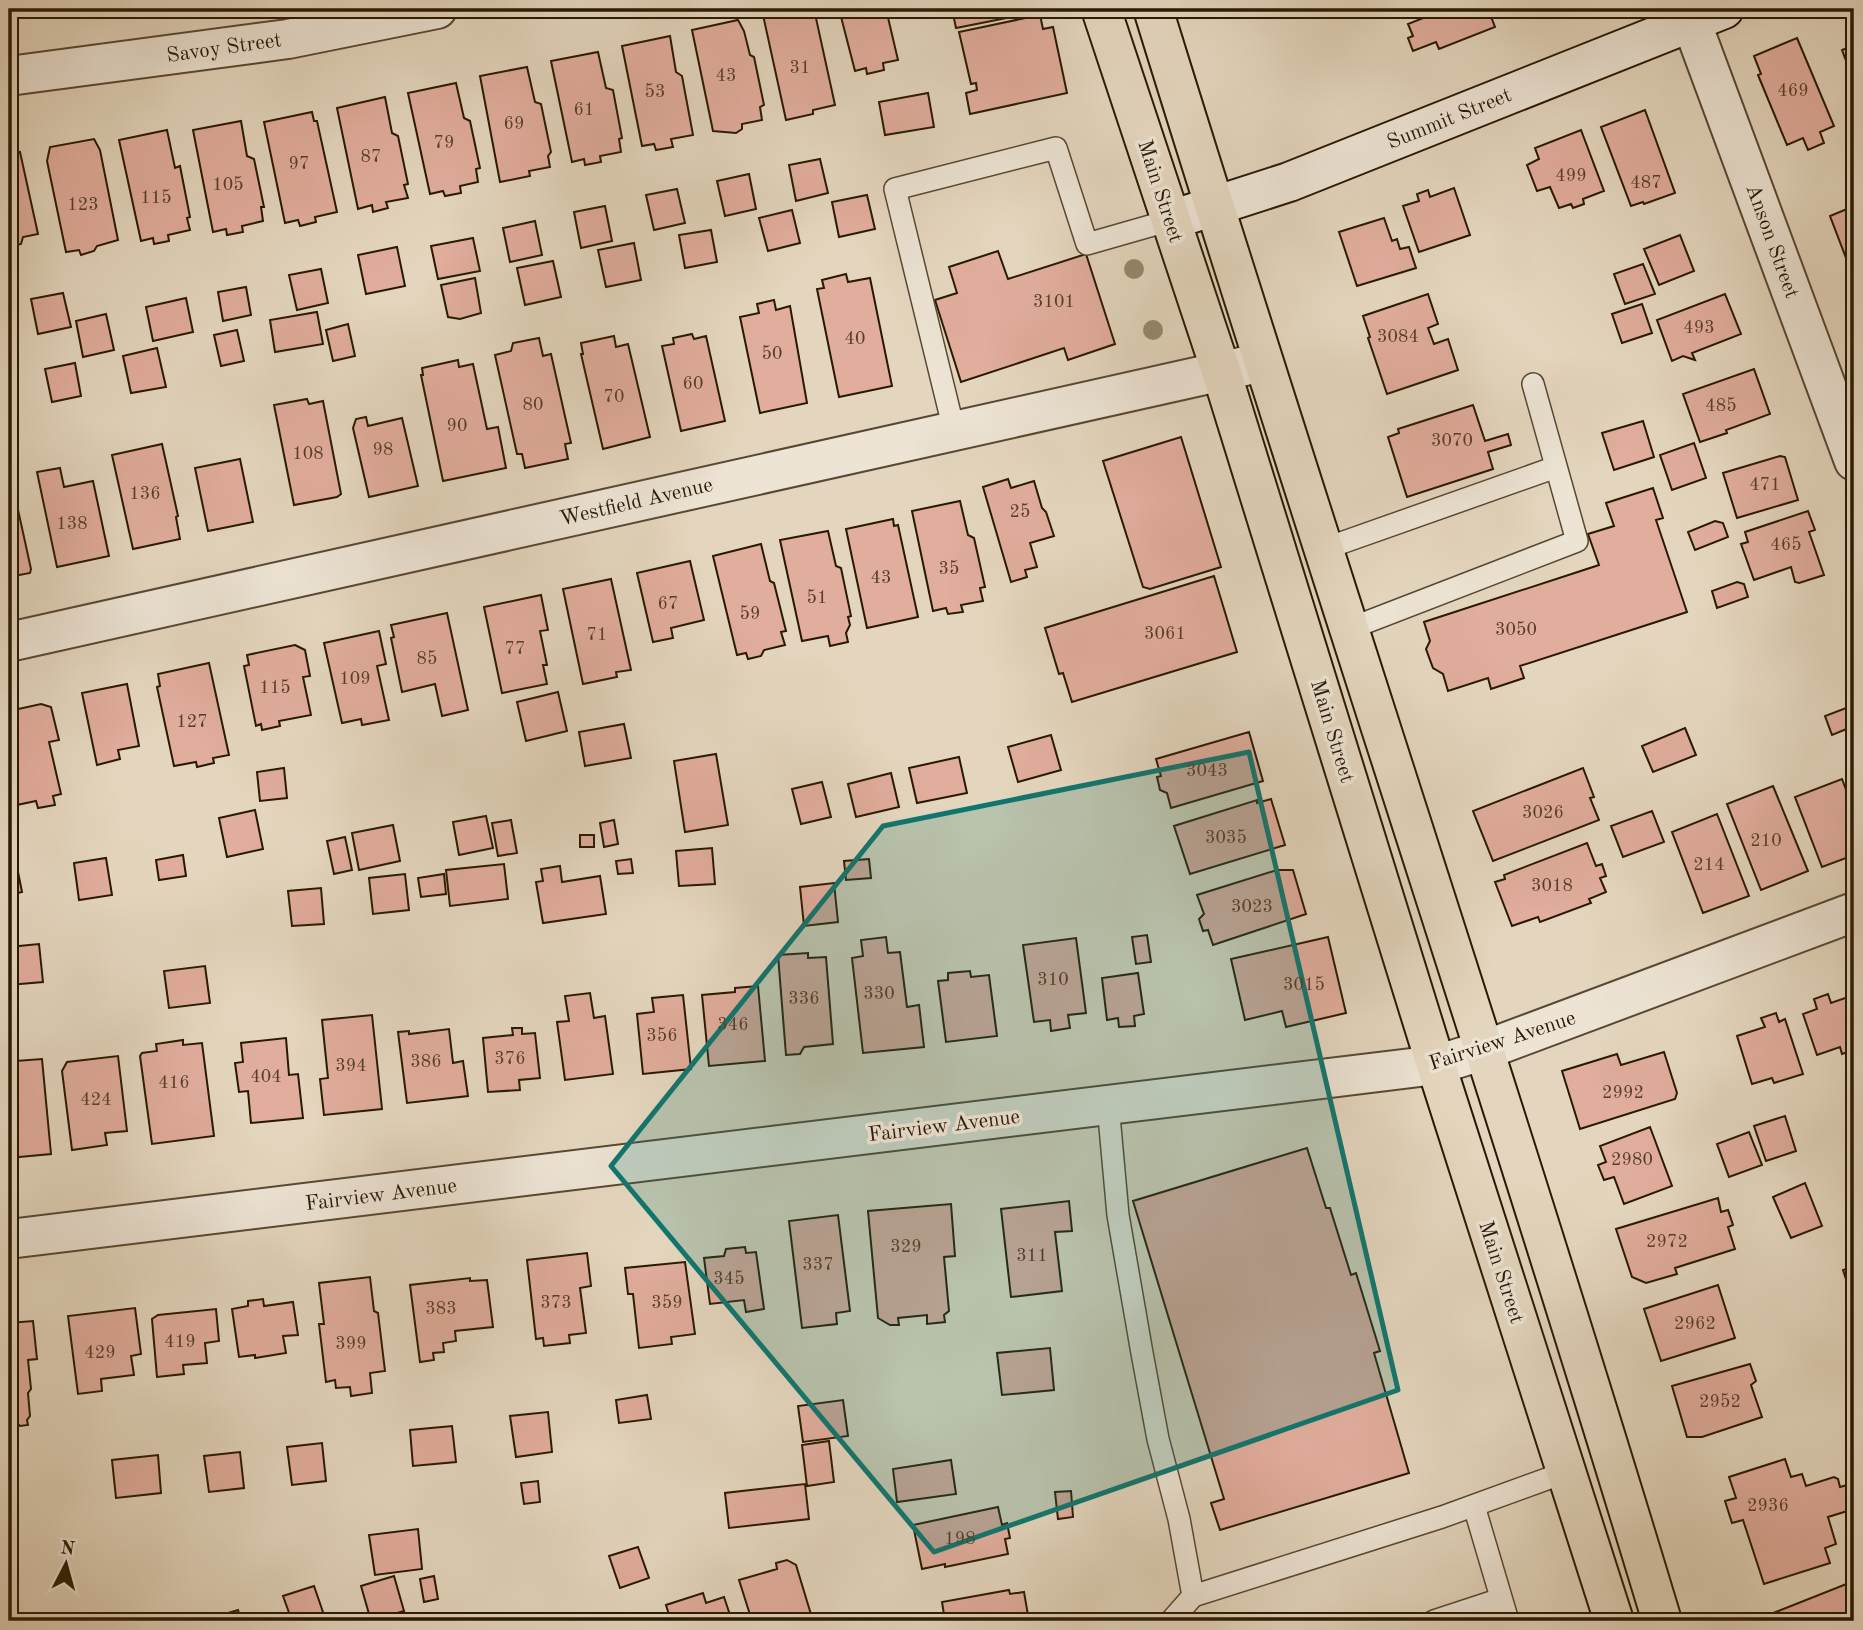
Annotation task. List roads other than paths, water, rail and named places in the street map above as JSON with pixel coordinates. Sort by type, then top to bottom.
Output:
[{"type":"main road","name":"Main Street","points":[[1101,9],[1221,372],[1436,1065],[1614,1621]]},
{"type":"main road","points":[[1153,9],[1263,362],[1485,1050],[1662,1621]]},
{"type":"main road","points":[[1563,1463],[1608,1440]]},
{"type":"street","name":"Savoy Street","points":[[9,76],[288,38],[437,9]]},
{"type":"street","name":"Summit Street","points":[[1171,220],[1289,182],[1708,15]]},
{"type":"street","name":"Anson Street","points":[[1708,15],[1854,461]]},
{"type":"street","name":"Westfield Avenue","points":[[9,642],[1263,362]]},
{"type":"street","name":"Fairview Avenue","points":[[9,1239],[1436,1065],[1485,1050],[1854,912]]},
{"type":"lane","points":[[954,430],[895,188],[1056,148],[1087,244],[1171,220]]},
{"type":"lane","points":[[1349,629],[1577,541],[1533,384]]},
{"type":"lane","points":[[1324,549],[1556,467]]},
{"type":"lane","points":[[1108,1105],[1121,1228],[1158,1439],[1179,1519],[1192,1596]]},
{"type":"lane","points":[[1171,1621],[1192,1596],[1474,1506],[1563,1463]]},
{"type":"lane","points":[[1474,1506],[1508,1621]]},
{"type":"lane","points":[[1434,1621],[1501,1599]]}]
